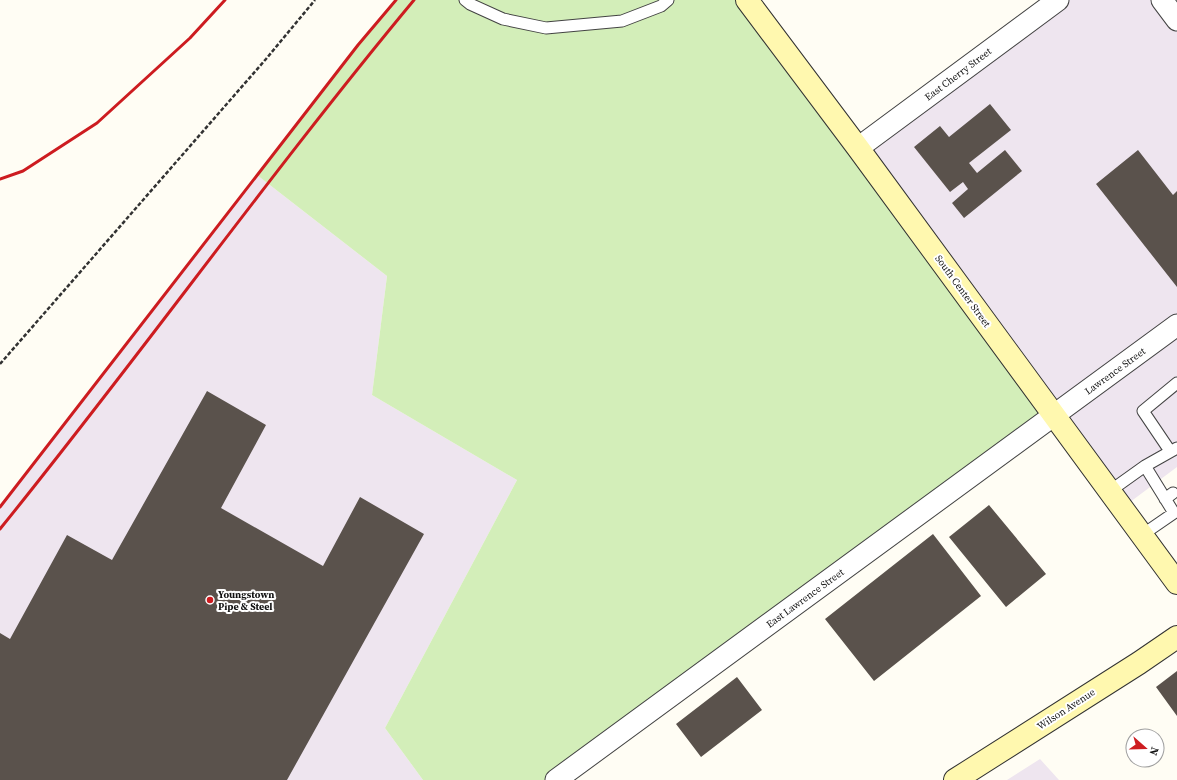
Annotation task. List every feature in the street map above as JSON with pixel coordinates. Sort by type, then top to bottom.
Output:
[{"type":"main road","name":"South Center Street","points":[[747,0],[858,148],[1177,583]]},
{"type":"main road","name":"Wilson Avenue","points":[[955,780],[1177,637]]},
{"type":"street","name":"East Cherry Street","points":[[858,148],[1058,0]]},
{"type":"street","points":[[1162,0],[1177,20]]},
{"type":"street","name":"Lawrence Street","points":[[1054,416],[1177,325]]},
{"type":"street","name":"East Lawrence Street","points":[[556,780],[1054,416]]},
{"type":"lane","points":[[465,0],[470,4],[503,19],[546,28],[622,21],[661,6],[668,0]]},
{"type":"lane","points":[[1110,491],[1145,466],[1174,449],[1143,411],[1177,382]]},
{"type":"lane","points":[[1142,535],[1176,515],[1169,496],[1145,466]]},
{"type":"path","points":[[0,364],[266,59],[315,0]]},
{"type":"shaded area","points":[[1058,0],[1162,0],[1177,20],[1177,467],[1122,508],[858,148]]},
{"type":"shaded area","name":"Youngstown Pipe & Steel","points":[[257,175],[387,276],[372,395],[517,480],[385,728],[423,780],[0,780],[0,507]]},
{"type":"shaded area","points":[[1040,759],[1059,780],[1007,780]]},
{"type":"green space","points":[[396,0],[747,0],[1054,416],[556,780],[423,780],[385,728],[517,480],[372,395],[387,276],[257,175],[358,45]]},
{"type":"building","points":[[990,104],[1011,130],[969,163],[977,173],[1005,150],[1022,171],[964,218],[952,203],[968,189],[963,182],[950,192],[914,147],[940,126],[949,137]]},
{"type":"building","points":[[1138,150],[1173,195],[1177,191],[1177,287],[1096,184]]},
{"type":"building","name":"Youngstown Pipe & Steel","points":[[207,391],[266,425],[221,508],[323,566],[360,497],[424,534],[287,780],[0,780],[0,633],[10,639],[67,535],[112,560]]},
{"type":"building","points":[[989,505],[1046,574],[1006,607],[949,537]]},
{"type":"building","points":[[933,534],[981,596],[874,681],[825,619]]},
{"type":"building","points":[[1177,671],[1177,716],[1156,687]]},
{"type":"building","points":[[737,677],[762,710],[701,757],[676,724]]},
{"type":"railway","points":[[0,179],[23,171],[97,123],[190,38],[225,0]]},
{"type":"railway","points":[[0,507],[358,45],[396,0]]},
{"type":"railway","points":[[0,529],[104,397],[257,197],[414,0]]},
{"type":"place","name":"Youngstown Pipe & Steel","points":[[210,600]]}]
